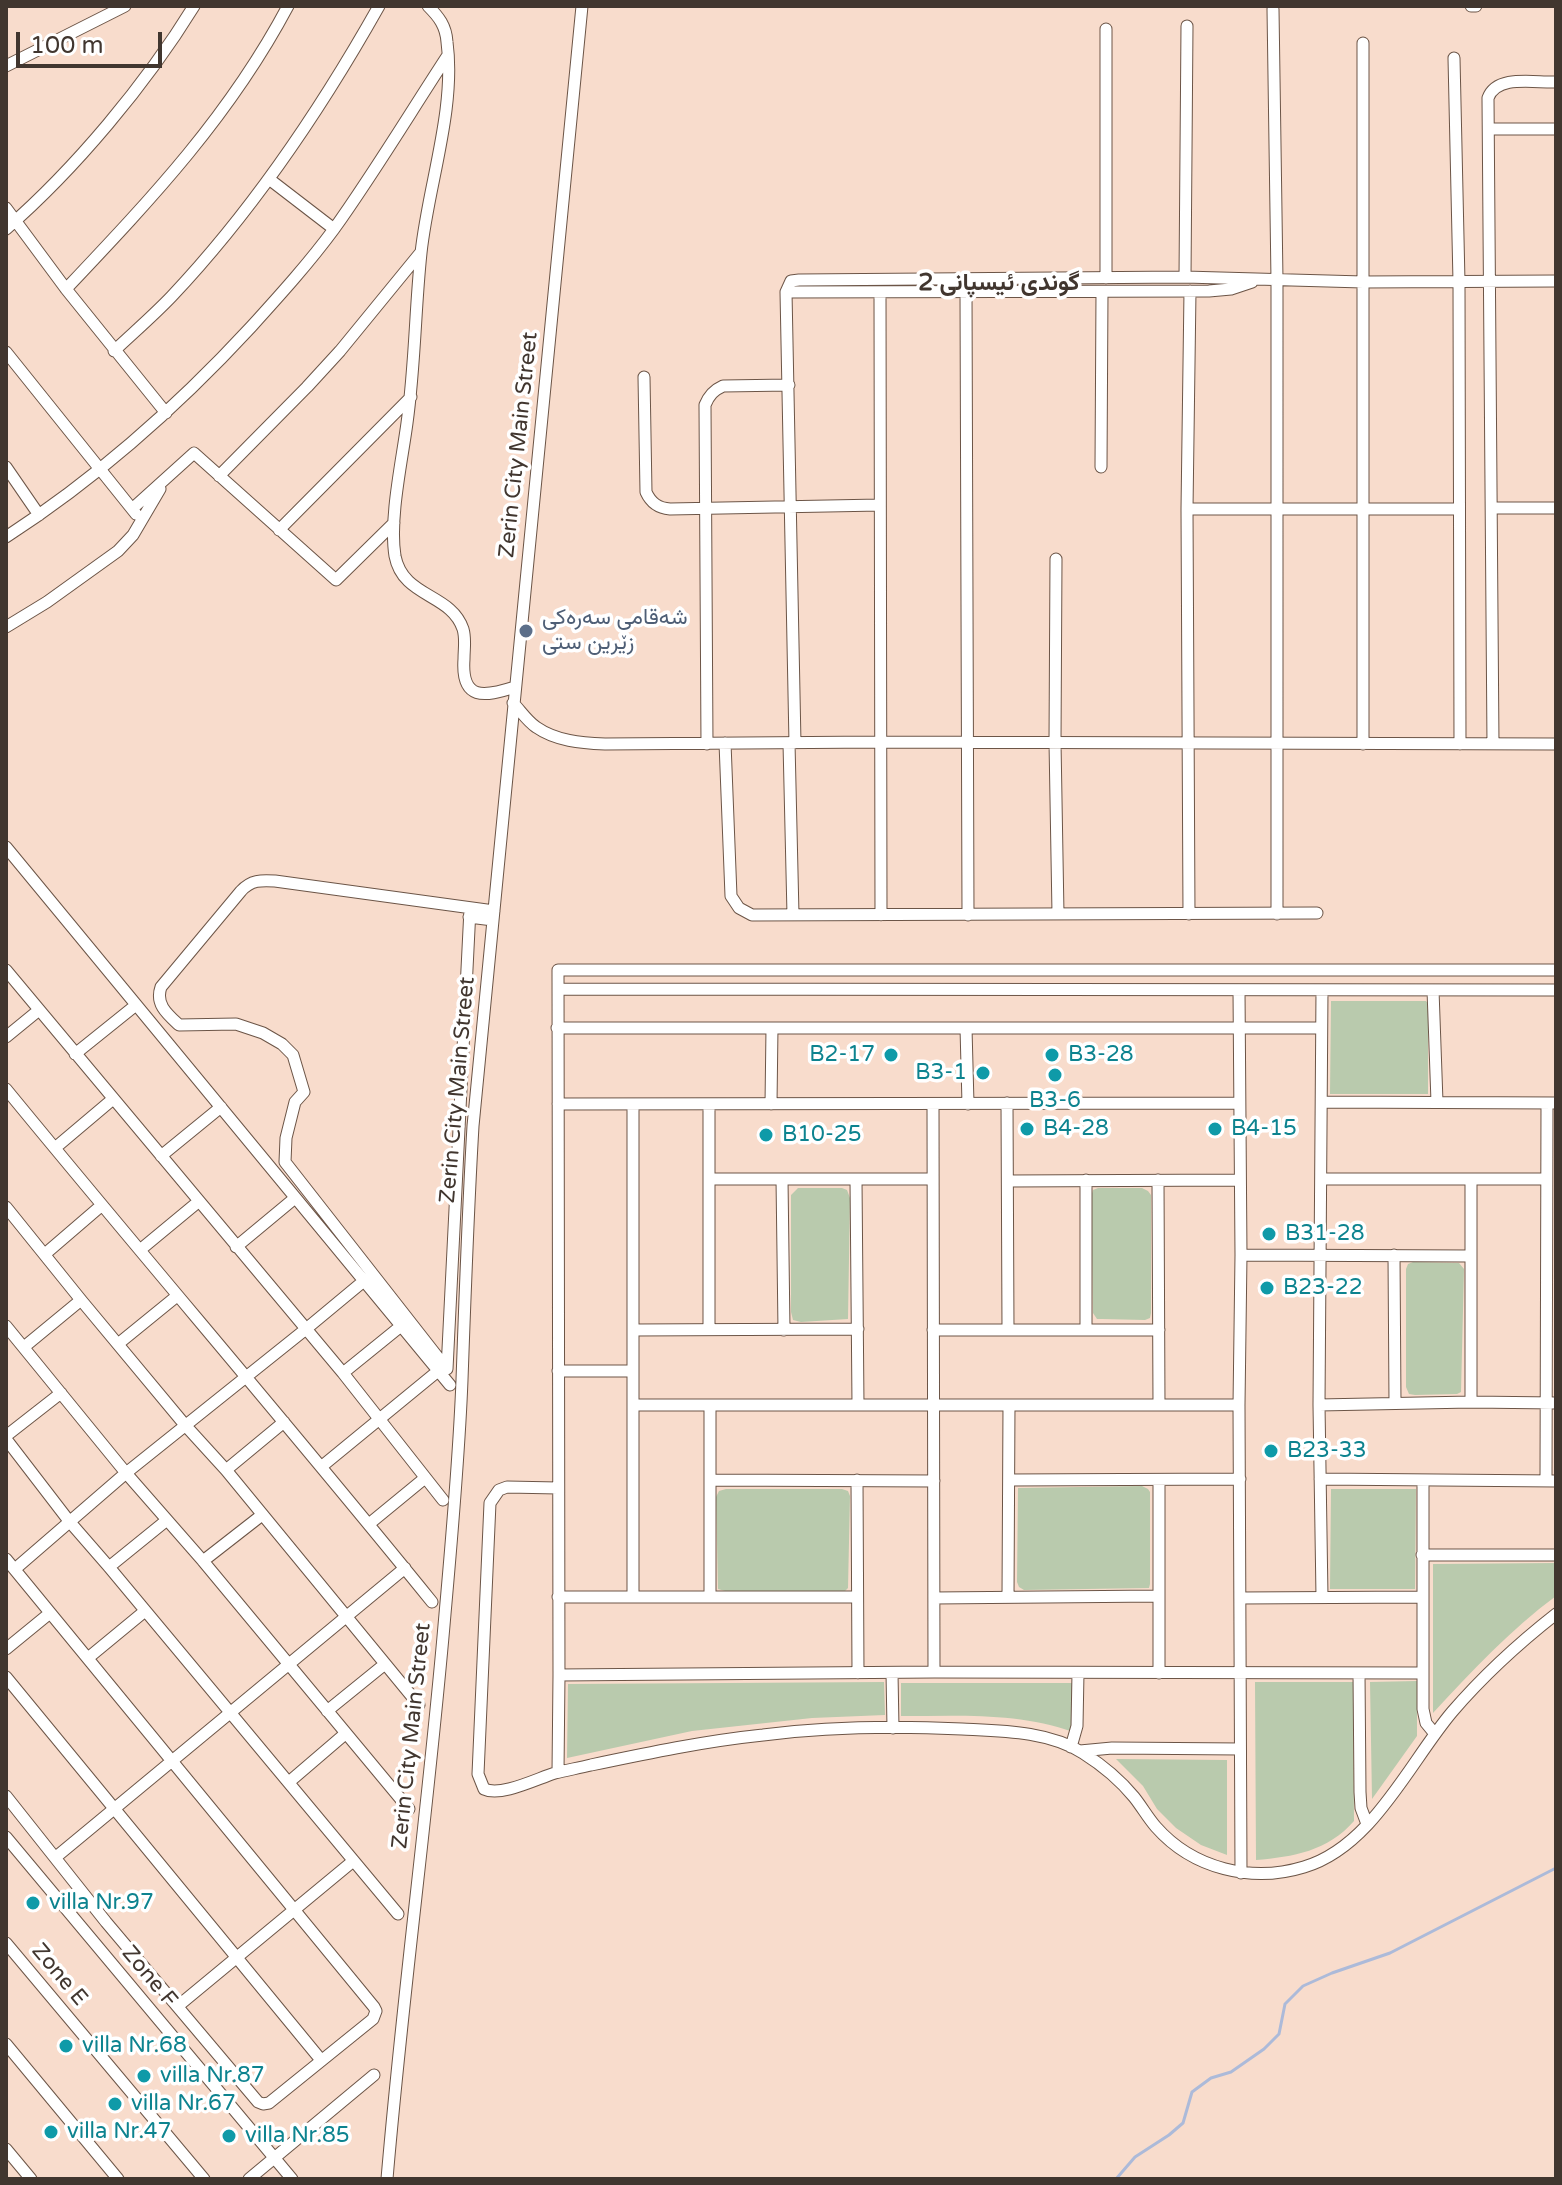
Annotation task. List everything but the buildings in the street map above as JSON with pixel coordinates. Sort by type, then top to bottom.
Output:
[{"type":"street","points":[[6,66],[125,6]]},
{"type":"street","points":[[11,225],[104,130],[194,6]]},
{"type":"street","points":[[66,289],[192,152],[235,93],[288,6]]},
{"type":"street","points":[[114,351],[171,297],[225,236],[269,179],[342,72],[379,6]]},
{"type":"street","points":[[428,6],[442,20],[449,55],[443,133],[421,251],[411,397],[394,523],[395,554],[402,575],[417,589],[449,608],[461,625],[464,635],[463,670],[467,685],[473,691],[490,695],[515,687]]},
{"type":"street","name":"Zerin City Main Street","points":[[387,2179],[449,1573],[462,1381],[466,1227],[473,1126],[582,6]]},
{"type":"street","points":[[1273,9],[1277,280],[1277,914]]},
{"type":"street","points":[[1185,277],[1187,26]]},
{"type":"street","points":[[1106,29],[1106,278]]},
{"type":"street","points":[[1363,43],[1363,744]]},
{"type":"street","points":[[6,537],[100,469],[166,413],[218,363],[284,291],[334,229],[449,55]]},
{"type":"street","points":[[1454,58],[1459,282],[1460,744]]},
{"type":"street","points":[[1493,744],[1488,98],[1493,88],[1504,83],[1556,82]]},
{"type":"street","points":[[1489,129],[1556,129]]},
{"type":"street","points":[[269,179],[334,229]]},
{"type":"street","points":[[6,208],[11,225],[166,413]]},
{"type":"street","points":[[219,476],[332,360],[421,251]]},
{"type":"street","points":[[793,915],[792,507],[786,292],[791,281],[1185,277],[1363,282],[1556,281]]},
{"type":"street","points":[[786,292],[1190,291],[1223,290],[1258,280]]},
{"type":"street","points":[[1189,914],[1187,509],[1190,291]]},
{"type":"street","points":[[880,292],[881,915]]},
{"type":"street","points":[[966,292],[968,915]]},
{"type":"street","points":[[1101,467],[1102,292]]},
{"type":"street","points":[[6,352],[142,520]]},
{"type":"street","points":[[644,377],[646,485],[649,498],[664,509],[880,505]]},
{"type":"street","points":[[707,744],[705,405],[709,396],[723,386],[789,385]]},
{"type":"street","points":[[279,530],[411,397]]},
{"type":"street","points":[[132,509],[194,453],[336,580],[394,523]]},
{"type":"street","points":[[6,467],[39,515]]},
{"type":"street","points":[[6,627],[118,551],[133,535],[167,478]]},
{"type":"street","points":[[1492,508],[1556,508]]},
{"type":"street","points":[[1187,509],[1459,509]]},
{"type":"street","points":[[1056,559],[1058,914]]},
{"type":"street","points":[[513,703],[534,726],[567,741],[605,744],[1556,744]]},
{"type":"street","points":[[725,743],[731,896],[739,908],[752,915],[1317,913]]},
{"type":"street","points":[[6,847],[450,1385]]},
{"type":"street","points":[[470,913],[447,1369],[285,1162],[286,1138],[295,1102],[304,1092],[293,1055],[282,1044],[249,1027],[236,1024],[179,1025],[162,1008],[159,994],[161,987],[241,891],[252,882],[275,881],[494,915]]},
{"type":"street","points":[[6,970],[343,1373],[443,1500]]},
{"type":"street","points":[[558,1772],[558,970],[1556,970]]},
{"type":"street","points":[[1531,970],[1531,989]]},
{"type":"street","points":[[1174,971],[1174,990]]},
{"type":"street","points":[[893,972],[893,990]]},
{"type":"street","points":[[558,989],[1556,990]]},
{"type":"street","points":[[1239,990],[1241,1873]]},
{"type":"street","points":[[1322,990],[1319,1405],[1322,1597]]},
{"type":"street","points":[[1433,990],[1437,1102]]},
{"type":"street","points":[[75,1054],[136,1005]]},
{"type":"street","points":[[6,1037],[39,1010]]},
{"type":"street","points":[[557,1028],[1321,1028]]},
{"type":"street","points":[[771,1104],[772,1028]]},
{"type":"street","points":[[966,1028],[968,1104]]},
{"type":"street","points":[[6,1089],[432,1602]]},
{"type":"street","points":[[55,1148],[113,1099]]},
{"type":"street","points":[[6,1112],[17,1102]]},
{"type":"street","points":[[1320,1479],[1551,1481],[1551,1327],[1546,1179],[1551,1103],[1322,1102]]},
{"type":"street","points":[[1007,1103],[1008,1330]]},
{"type":"street","points":[[558,1104],[1239,1103]]},
{"type":"street","points":[[633,1104],[633,1596]]},
{"type":"street","points":[[933,1104],[934,1672]]},
{"type":"street","points":[[709,1105],[709,1329]]},
{"type":"street","points":[[161,1156],[221,1107]]},
{"type":"street","points":[[709,1179],[932,1179]]},
{"type":"street","points":[[782,1179],[784,1330]]},
{"type":"street","points":[[1321,1179],[1546,1179]]},
{"type":"street","points":[[856,1180],[858,1405]]},
{"type":"street","points":[[1086,1180],[1086,1329]]},
{"type":"street","points":[[1158,1180],[1159,1405]]},
{"type":"street","points":[[1009,1181],[1240,1180]]},
{"type":"street","points":[[1471,1180],[1471,1402]]},
{"type":"street","points":[[236,1247],[295,1198]]},
{"type":"street","points":[[140,1250],[198,1202]]},
{"type":"street","points":[[45,1254],[102,1205]]},
{"type":"street","points":[[6,1207],[419,1705]]},
{"type":"street","points":[[1241,1255],[1470,1256]]},
{"type":"street","points":[[1394,1255],[1395,1403]]},
{"type":"street","points":[[15,1569],[126,1473],[365,1280]]},
{"type":"street","points":[[118,1344],[177,1296]]},
{"type":"street","points":[[24,1347],[81,1300]]},
{"type":"street","points":[[6,1326],[409,1809]]},
{"type":"street","points":[[343,1373],[401,1326]]},
{"type":"street","points":[[634,1330],[858,1329]]},
{"type":"street","points":[[933,1330],[1159,1330]]},
{"type":"street","points":[[321,1467],[438,1371]]},
{"type":"street","points":[[558,1371],[633,1371]]},
{"type":"street","points":[[61,1393],[6,1437],[69,1521],[398,1914]]},
{"type":"street","points":[[1319,1405],[1551,1403]]},
{"type":"street","points":[[633,1405],[1239,1405]]},
{"type":"street","points":[[710,1405],[710,1597]]},
{"type":"street","points":[[1008,1597],[1009,1405]]},
{"type":"street","points":[[226,1470],[284,1422]]},
{"type":"street","points":[[369,1524],[425,1478]]},
{"type":"street","points":[[1009,1480],[1240,1479]]},
{"type":"street","points":[[710,1480],[934,1481]]},
{"type":"street","points":[[857,1480],[858,1673]]},
{"type":"street","points":[[1159,1480],[1159,1673]]},
{"type":"street","points":[[1423,1480],[1423,1716],[1435,1734]]},
{"type":"street","points":[[558,1488],[507,1487],[499,1490],[490,1503],[478,1774],[484,1789],[489,1792],[506,1790],[558,1772],[680,1747],[764,1735],[893,1728],[1011,1732],[1051,1739],[1099,1763],[1123,1785],[1155,1826],[1197,1859],[1241,1873],[1271,1873],[1312,1864],[1337,1852],[1367,1824],[1453,1712],[1504,1658],[1556,1614]]},
{"type":"street","points":[[203,1561],[262,1515]]},
{"type":"street","points":[[109,1567],[167,1520]]},
{"type":"street","points":[[1422,1555],[1556,1555]]},
{"type":"street","points":[[6,1559],[376,2011],[371,2021],[269,2103],[260,2103],[106,1922],[6,1796]]},
{"type":"street","points":[[56,1857],[405,1568]]},
{"type":"street","points":[[934,1598],[1159,1596]]},
{"type":"street","points":[[558,1597],[857,1597]]},
{"type":"street","points":[[1240,1598],[1423,1597]]},
{"type":"street","points":[[88,1658],[145,1611]]},
{"type":"street","points":[[6,1649],[50,1613]]},
{"type":"street","points":[[327,1711],[385,1664]]},
{"type":"street","points":[[892,1673],[893,1728]]},
{"type":"street","points":[[1076,1749],[1078,1673]]},
{"type":"street","points":[[1359,1673],[1360,1792],[1361,1808],[1367,1824]]},
{"type":"street","points":[[559,1675],[1423,1673]]},
{"type":"street","points":[[6,1677],[321,2060]]},
{"type":"street","points":[[289,1782],[345,1734]]},
{"type":"street","points":[[1076,1749],[1240,1749]]},
{"type":"street","name":"Zone F","points":[[6,1837],[292,2179]]},
{"type":"street","points":[[178,2006],[352,1862]]},
{"type":"street","name":"Zone E","points":[[6,1943],[204,2179]]},
{"type":"street","points":[[6,2044],[118,2179]]},
{"type":"street","points":[[249,2179],[374,2075]]},
{"type":"street","points":[[6,2149],[31,2179]]},
{"type":"green space","points":[[1331,1001],[1426,1001],[1428,1094],[1330,1094]]},
{"type":"green space","points":[[798,1188],[847,1190],[850,1198],[848,1319],[793,1320],[791,1195]]},
{"type":"green space","points":[[1142,1188],[1151,1195],[1151,1313],[1150,1318],[1145,1320],[1097,1319],[1093,1313],[1091,1197],[1093,1190]]},
{"type":"green space","points":[[1413,1262],[1459,1263],[1464,1269],[1461,1392],[1457,1394],[1415,1395],[1409,1394],[1406,1387],[1406,1269]]},
{"type":"green space","points":[[1142,1486],[1150,1492],[1149,1588],[1024,1590],[1019,1587],[1018,1488]]},
{"type":"green space","points":[[1331,1489],[1416,1489],[1415,1589],[1330,1589]]},
{"type":"green space","points":[[719,1491],[848,1491],[848,1588],[845,1591],[718,1589],[716,1497]]},
{"type":"green space","points":[[1556,1563],[1556,1596],[1507,1637],[1433,1713],[1433,1564]]},
{"type":"green space","points":[[1417,1681],[1417,1736],[1372,1799],[1370,1682]]},
{"type":"green space","points":[[884,1682],[885,1715],[812,1718],[692,1731],[567,1758],[568,1684]]},
{"type":"green space","points":[[1255,1682],[1353,1682],[1354,1821],[1333,1839],[1309,1851],[1256,1860]]},
{"type":"green space","points":[[901,1683],[1073,1683],[1073,1732],[1010,1718],[901,1716]]},
{"type":"green space","points":[[1116,1759],[1227,1760],[1227,1855],[1201,1845],[1176,1828],[1157,1809],[1143,1786]]},
{"type":"waterway","points":[[1116,2179],[1135,2157],[1183,2123],[1192,2092],[1211,2078],[1231,2072],[1264,2049],[1279,2034],[1285,2004],[1303,1986],[1390,1953],[1556,1868]]},
{"type":"place","name":"شەقامی سەرەکی زێرین ستی","points":[[526,631]]},
{"type":"place","name":"B2-17","points":[[891,1055]]},
{"type":"place","name":"B3-28","points":[[1052,1055]]},
{"type":"place","name":"B3-1","points":[[983,1073]]},
{"type":"place","name":"B3-6","points":[[1055,1075]]},
{"type":"place","name":"B4-28","points":[[1027,1129]]},
{"type":"place","name":"B4-15","points":[[1215,1129]]},
{"type":"place","name":"B10-25","points":[[766,1135]]},
{"type":"place","name":"B31-28","points":[[1269,1234]]},
{"type":"place","name":"B23-22","points":[[1267,1288]]},
{"type":"place","name":"B23-33","points":[[1271,1451]]},
{"type":"place","name":"villa Nr.97","points":[[33,1903]]},
{"type":"place","name":"villa Nr.68","points":[[66,2046]]},
{"type":"place","name":"villa Nr.87","points":[[144,2076]]},
{"type":"place","name":"villa Nr.67","points":[[115,2104]]},
{"type":"place","name":"villa Nr.47","points":[[51,2132]]},
{"type":"place","name":"villa Nr.85","points":[[229,2136]]},
{"type":"district","name":"گوندی ئیسپانی 2","points":[[999,284]]}]
